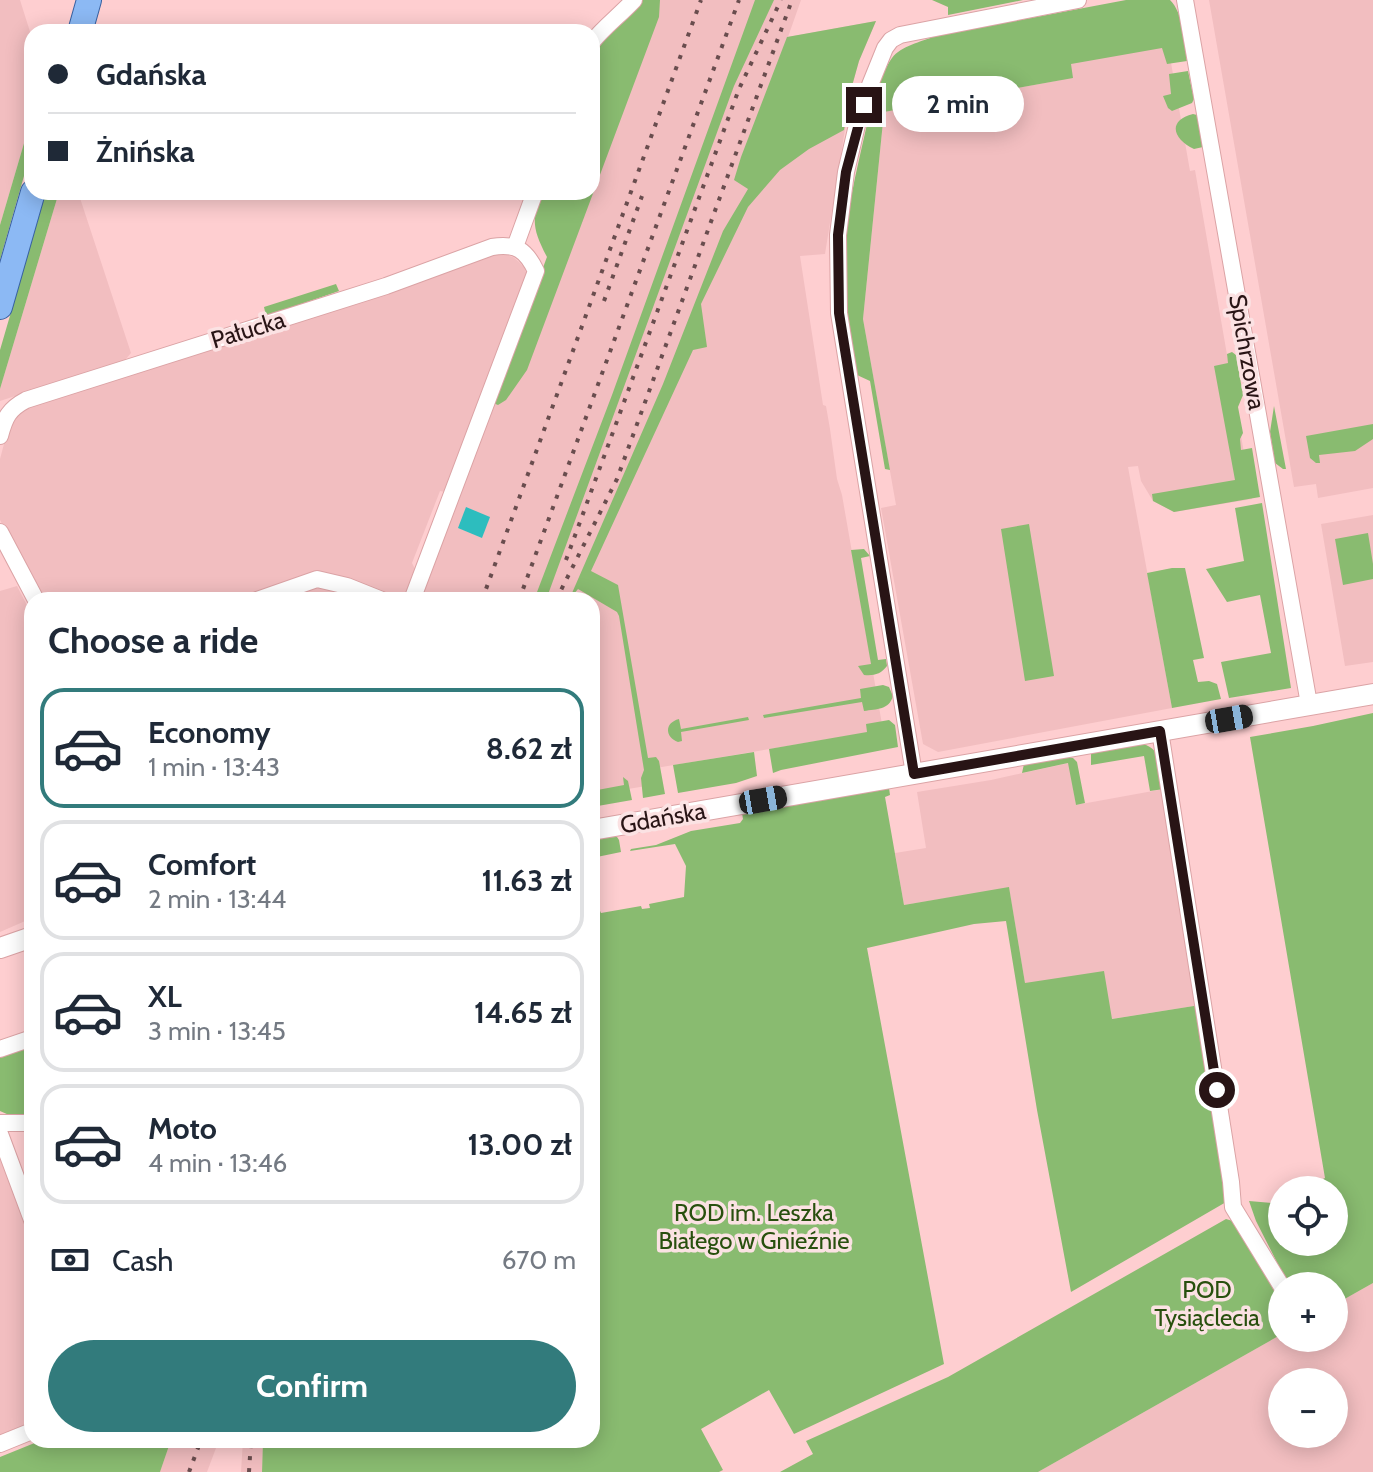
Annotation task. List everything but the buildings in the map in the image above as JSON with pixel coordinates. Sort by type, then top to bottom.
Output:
[{"type":"main road","points":[[82,24],[89,0]]},
{"type":"main road","points":[[0,307],[31,200]]},
{"type":"street","points":[[600,32],[634,0]]},
{"type":"street","points":[[914,774],[839,313],[838,235],[846,172],[870,85],[891,40],[900,35],[1078,0]]},
{"type":"street","name":"Spichrzowa","points":[[1185,0],[1309,704]]},
{"type":"street","points":[[415,592],[536,271],[523,251],[515,247],[532,200]]},
{"type":"street","name":"Pałucka","points":[[0,436],[4,420],[14,406],[26,400],[386,286],[492,247],[515,247]]},
{"type":"street","points":[[0,532],[32,592]]},
{"type":"street","points":[[280,592],[317,579],[362,592]]},
{"type":"street","name":"Gdańska","points":[[600,829],[1373,694]]},
{"type":"street","points":[[1160,731],[1233,1207],[1273,1272]]},
{"type":"street","points":[[0,948],[24,940]]},
{"type":"street","points":[[0,1049],[24,1041]]},
{"type":"street","points":[[0,1123],[24,1123]]},
{"type":"street","points":[[0,1134],[24,1198]]},
{"type":"street","points":[[0,1444],[24,1434]]},
{"type":"shaded area","points":[[0,0],[20,0],[28,24],[24,24],[24,143],[0,225]]},
{"type":"shaded area","points":[[654,0],[801,0],[788,37],[876,21],[852,86],[825,254],[800,256],[823,405],[826,406],[883,730],[650,769],[652,785],[600,794],[600,592],[424,592],[549,251],[586,200],[600,200],[600,167]]},
{"type":"shaded area","points":[[1209,0],[1373,0],[1373,488],[1318,498],[1316,484],[1294,487]]},
{"type":"shaded area","points":[[1167,40],[1190,171],[1195,170],[1252,499],[1174,512],[1153,501],[1141,481],[1138,466],[1128,467],[1172,708],[938,752],[923,744],[881,508],[896,505],[863,319],[884,112],[1061,80],[1059,60]]},
{"type":"shaded area","points":[[57,200],[81,200],[131,353],[125,360],[0,401],[0,389]]},
{"type":"shaded area","points":[[500,253],[513,257],[525,268],[527,277],[445,492],[440,491],[412,563],[416,571],[408,592],[38,592],[0,520],[0,459],[9,425],[25,408],[486,254]]},
{"type":"shaded area","points":[[1373,515],[1373,662],[1345,666],[1321,524]]},
{"type":"shaded area","points":[[17,586],[24,600],[24,922],[0,932],[0,591]]},
{"type":"shaded area","points":[[1069,763],[1076,805],[1164,789],[1200,1005],[1111,1019],[1025,983],[1009,888],[904,905],[895,853],[926,848],[917,792]]},
{"type":"shaded area","points":[[0,1155],[24,1217],[24,1426],[0,1436]]},
{"type":"shaded area","points":[[1373,1283],[1373,1472],[1038,1472],[1268,1342],[1268,1352],[1348,1352],[1348,1297]]},
{"type":"shaded area","points":[[168,1448],[216,1448],[207,1472],[160,1472]]},
{"type":"shaded area","points":[[242,1448],[263,1448],[262,1472],[241,1472]]},
{"type":"green space","points":[[641,0],[660,0],[659,17],[600,175],[600,46]]},
{"type":"green space","points":[[755,0],[774,0],[734,86],[549,592],[537,592]]},
{"type":"green space","points":[[932,0],[1023,0],[948,15],[948,7]]},
{"type":"green space","points":[[1126,0],[1170,0],[1181,20],[1187,61],[1167,64],[1162,48],[1071,64],[1073,78],[884,112],[863,319],[890,470],[885,469],[870,381],[857,375],[844,272],[845,236],[854,184],[873,105],[888,65],[901,50],[935,36]]},
{"type":"green space","points":[[876,21],[859,61],[844,130],[809,149],[780,170],[748,207],[701,304],[707,347],[693,350],[591,571],[618,585],[648,758],[656,757],[659,761],[665,794],[643,798],[641,778],[644,770],[619,616],[600,602],[600,592],[578,589],[572,592],[663,384],[723,231],[748,189],[734,180],[787,37]]},
{"type":"green space","points":[[1188,71],[1194,99],[1192,103],[1172,111],[1163,96],[1171,94],[1169,74]]},
{"type":"green space","points":[[1197,115],[1203,143],[1203,147],[1194,149],[1182,141],[1176,131],[1179,121]]},
{"type":"green space","points":[[24,143],[24,176],[0,260],[0,225]]},
{"type":"green space","points":[[44,200],[57,200],[0,389],[0,350]]},
{"type":"green space","points":[[539,200],[591,200],[527,370],[506,400],[498,405],[493,403],[547,257],[535,225]]},
{"type":"green space","points":[[336,284],[339,291],[266,316],[264,307]]},
{"type":"green space","points":[[1232,352],[1236,355],[1243,395],[1238,407],[1243,433],[1241,450],[1252,448],[1260,497],[1174,512],[1153,501],[1152,494],[1235,480],[1214,366],[1228,363],[1227,354]]},
{"type":"green space","points":[[1274,406],[1286,469],[1275,463],[1270,432]]},
{"type":"green space","points":[[1373,424],[1373,439],[1355,451],[1319,455],[1320,463],[1310,458],[1306,436]]},
{"type":"green space","points":[[1262,503],[1291,688],[1229,698],[1221,662],[1271,653],[1260,595],[1227,602],[1206,569],[1244,561],[1235,508]]},
{"type":"green space","points":[[1029,524],[1054,676],[1025,681],[1001,529]]},
{"type":"green space","points":[[1368,533],[1373,579],[1343,585],[1335,539]]},
{"type":"green space","points":[[864,549],[870,556],[861,558],[878,660],[886,659],[887,666],[880,673],[871,675],[864,675],[858,666],[871,664],[851,550]]},
{"type":"green space","points":[[1185,568],[1204,658],[1193,660],[1198,682],[1217,684],[1221,699],[1172,708],[1147,573]]},
{"type":"green space","points":[[883,685],[889,687],[893,696],[889,704],[878,709],[864,711],[862,702],[764,718],[763,715],[861,698],[860,689]]},
{"type":"green space","points":[[1373,713],[1373,1283],[1348,1297],[1348,1272],[1282,1272],[1274,1256],[1348,1256],[1348,1176],[1325,1176],[1250,737]]},
{"type":"green space","points":[[748,717],[749,720],[681,732],[682,741],[678,742],[668,730],[679,719],[681,729]]},
{"type":"green space","points":[[889,720],[895,725],[898,747],[773,773],[769,749],[867,732],[866,724]]},
{"type":"green space","points":[[1142,744],[1149,746],[1157,755],[1164,789],[1150,791],[1144,756],[1091,765],[1091,752]]},
{"type":"green space","points":[[754,752],[757,776],[736,783],[678,793],[673,765]]},
{"type":"green space","points":[[1065,757],[1077,762],[1085,803],[1076,805],[1068,763],[1022,773],[1024,764]]},
{"type":"green space","points":[[623,777],[628,781],[632,800],[600,806],[600,790],[624,785]]},
{"type":"green space","name":"ROD im. Leszka Białego w Gnieźnie","points":[[889,788],[890,795],[885,797],[904,905],[1009,887],[1025,983],[1104,971],[1112,1019],[1200,1005],[1233,1198],[1071,1292],[1006,921],[974,924],[867,948],[944,1364],[794,1434],[769,1390],[701,1429],[723,1470],[719,1472],[262,1472],[263,1448],[600,1448],[600,911],[641,906],[642,909],[650,908],[649,904],[684,897],[686,866],[675,844],[631,849],[656,845],[691,831],[740,823],[742,813]]},
{"type":"green space","points":[[617,837],[621,852],[600,856],[600,838]]},
{"type":"green space","points":[[24,1047],[24,1114],[9,1115],[0,1111],[0,1056]]},
{"type":"green space","points":[[1249,1201],[1268,1203],[1268,1245],[1256,1221]]},
{"type":"green space","name":"POD Tysiąclecia","points":[[1226,1219],[1236,1222],[1246,1236],[1268,1279],[1268,1342],[1038,1472],[780,1472],[813,1454],[806,1441],[948,1377]]},
{"type":"green space","points":[[24,1447],[168,1448],[160,1472],[0,1472],[0,1457]]},
{"type":"water","points":[[466,507],[490,517],[482,538],[458,528]]},
{"type":"railway","points":[[485,592],[701,0]]},
{"type":"railway","points":[[522,592],[739,0]]},
{"type":"railway","points":[[566,560],[739,89],[781,0]]},
{"type":"railway","points":[[560,592],[617,479],[792,0]]},
{"type":"railway","points":[[604,301],[642,196]]},
{"type":"railway","points":[[189,1472],[198,1448]]},
{"type":"railway","points":[[249,1472],[250,1448]]},
{"type":"route","points":[[864,105],[846,172],[838,235],[839,313],[914,774],[1160,731],[1217,1090]]}]
